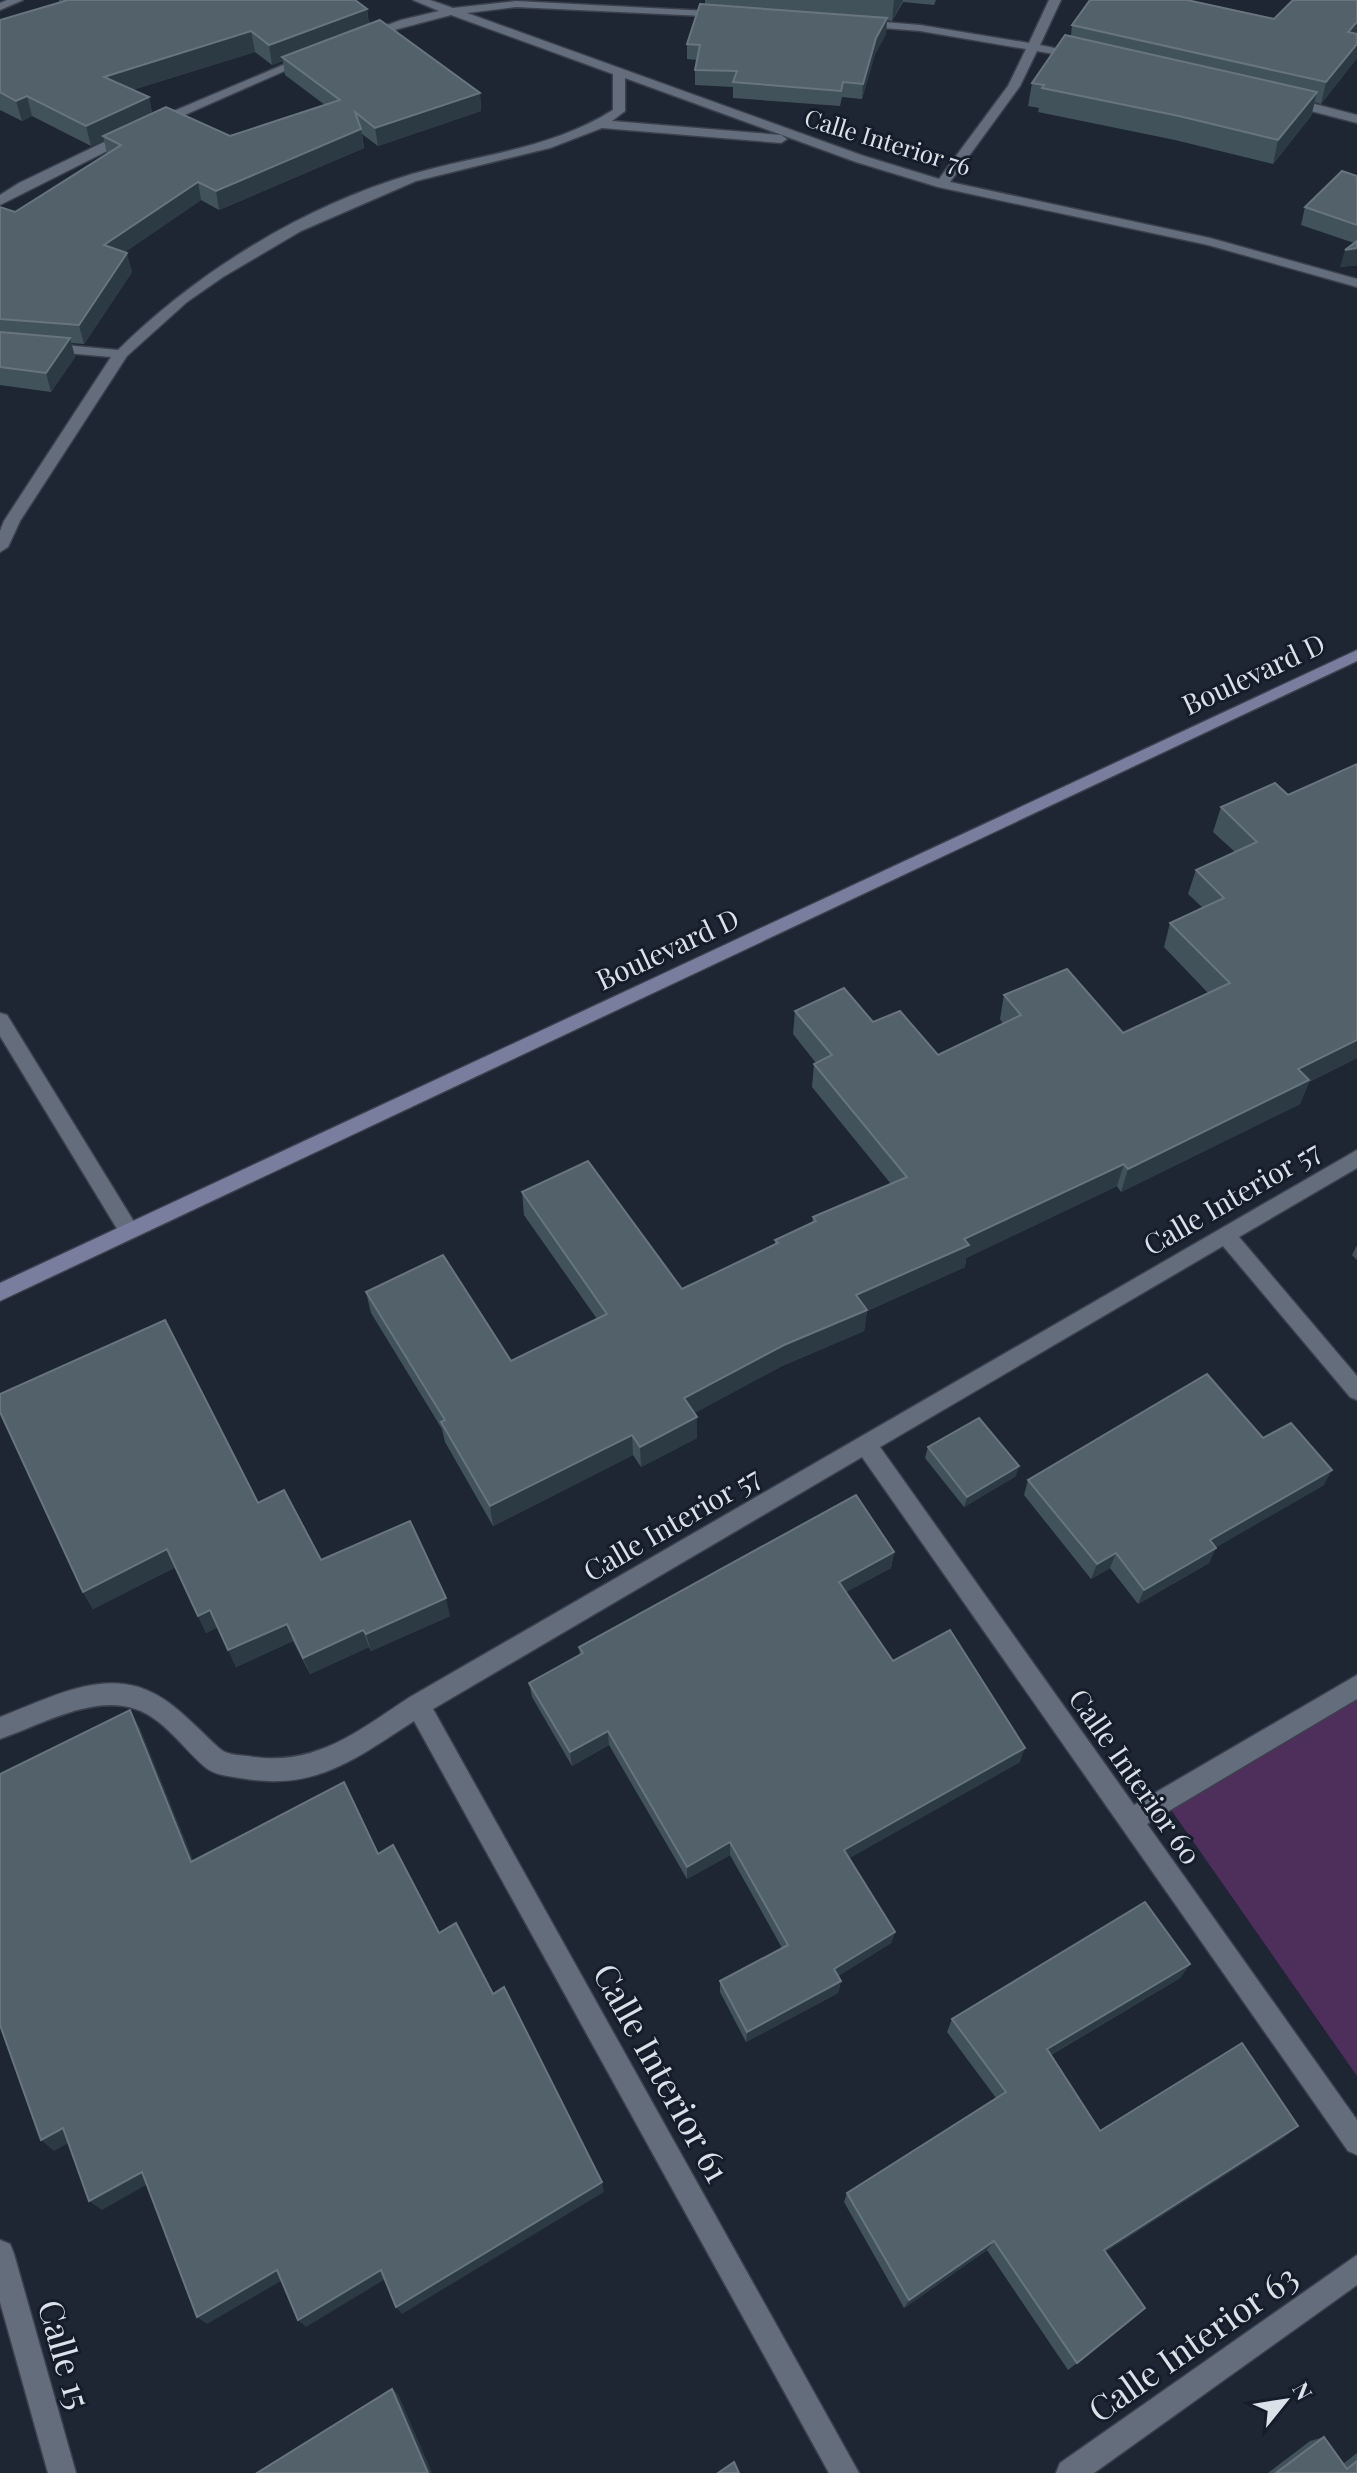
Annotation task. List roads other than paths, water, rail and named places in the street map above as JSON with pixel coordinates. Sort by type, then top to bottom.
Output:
[{"type":"street","points":[[0,7],[17,0]]},
{"type":"street","name":"Calle Interior 76","points":[[419,0],[811,142],[942,184],[1210,242],[1357,283]]},
{"type":"street","points":[[942,184],[1014,86],[1055,0]]},
{"type":"street","points":[[355,41],[405,22],[450,12],[516,4],[736,15]]},
{"type":"street","points":[[841,21],[920,28],[1090,57]]},
{"type":"street","points":[[0,201],[23,186],[133,133],[317,55]]},
{"type":"street","points":[[0,547],[12,521],[121,354],[167,313],[222,273],[305,223],[412,178],[574,136],[602,124],[619,111],[619,74]]},
{"type":"street","points":[[1281,99],[1357,119]]},
{"type":"street","points":[[602,124],[811,142]]},
{"type":"street","points":[[0,343],[121,354]]},
{"type":"street","name":"Boulevard D","points":[[0,1292],[1357,655]]},
{"type":"street","points":[[0,1020],[129,1231]]},
{"type":"street","name":"Calle Interior 57","points":[[0,1728],[93,1695],[126,1695],[168,1713],[216,1762],[265,1771],[293,1769],[336,1758],[418,1705],[1357,1158]]},
{"type":"street","points":[[1225,1235],[1357,1391]]},
{"type":"street","name":"Calle Interior 60","points":[[866,1445],[1357,2142]]},
{"type":"street","points":[[1130,1821],[1357,1686]]},
{"type":"street","name":"Calle Interior 61","points":[[418,1705],[845,2473]]},
{"type":"street","name":"Calle 15","points":[[0,2254],[62,2473]]},
{"type":"street","name":"Calle Interior 63","points":[[1070,2473],[1357,2269]]}]
